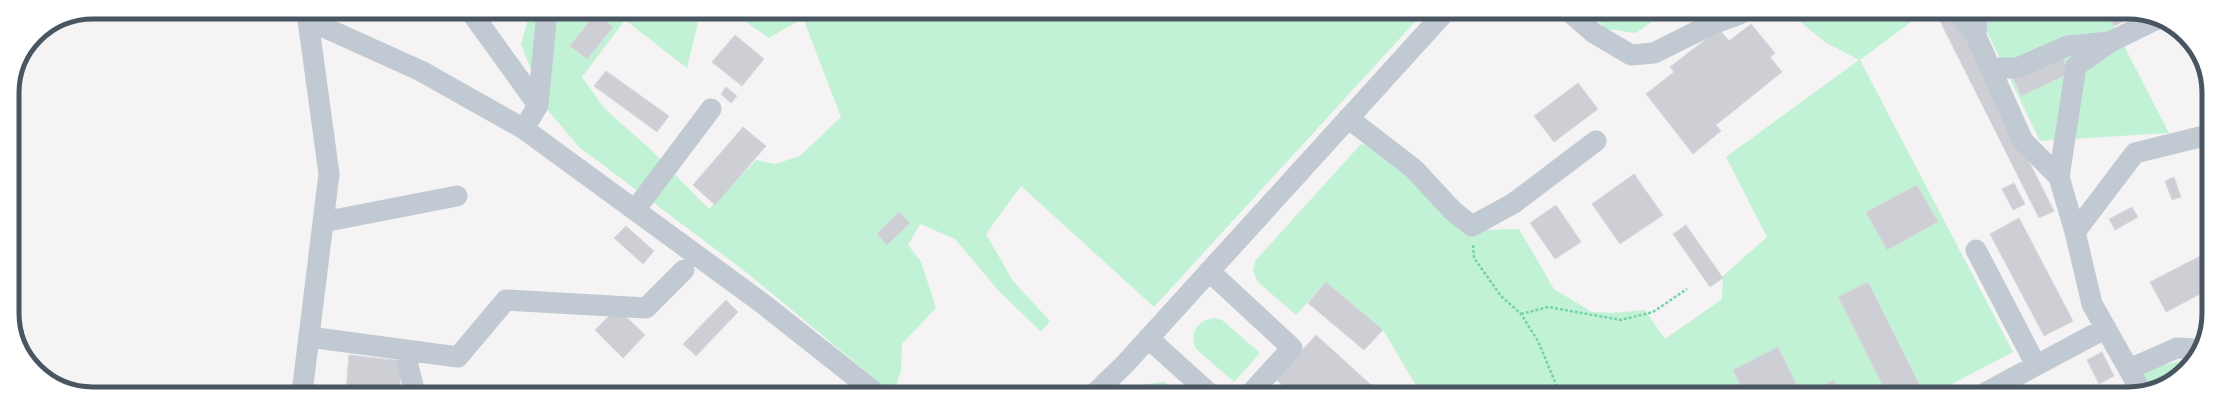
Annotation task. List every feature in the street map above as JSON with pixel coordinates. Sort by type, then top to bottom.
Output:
[{"type":"lane","points":[[303,387],[329,174],[307,19]]},
{"type":"lane","points":[[313,19],[421,71],[524,129],[762,303],[868,387]]},
{"type":"lane","points":[[476,19],[538,105]]},
{"type":"lane","points":[[524,129],[538,105],[546,19]]},
{"type":"lane","points":[[1104,387],[1439,19]]},
{"type":"lane","points":[[1579,19],[1594,33],[1630,55],[1654,53],[1712,24],[1726,19]]},
{"type":"lane","points":[[1963,19],[1976,36],[2023,141],[2059,176]]},
{"type":"lane","points":[[1976,36],[1977,19]]},
{"type":"lane","points":[[2138,386],[2092,304],[2075,232],[2059,176],[2076,66],[2112,42],[2150,22]]},
{"type":"lane","points":[[1990,68],[2017,68],[2067,46],[2112,42]]},
{"type":"lane","points":[[635,210],[711,110]]},
{"type":"lane","points":[[1348,118],[1414,169],[1453,211],[1472,226],[1514,203],[1596,141]]},
{"type":"lane","points":[[2075,232],[2135,153],[2202,140]]},
{"type":"lane","points":[[323,222],[457,196]]},
{"type":"lane","points":[[1976,250],[2036,365]]},
{"type":"lane","points":[[309,337],[458,357],[506,300],[646,308],[684,270]]},
{"type":"lane","points":[[1209,272],[1292,348],[1256,387]]},
{"type":"lane","points":[[1996,387],[2106,328]]},
{"type":"lane","points":[[1148,338],[1202,387]]},
{"type":"lane","points":[[2129,369],[2177,348],[2192,350]]},
{"type":"lane","points":[[404,350],[413,387]]},
{"type":"path","points":[[1472,226],[1474,258],[1501,296],[1521,314],[1538,341],[1557,387]]},
{"type":"path","points":[[1521,314],[1548,307],[1621,320],[1653,312],[1687,289]]},
{"type":"green space","points":[[528,19],[699,19],[687,68],[625,20],[582,77],[604,108],[649,148],[709,209],[756,160],[775,164],[800,156],[841,117],[803,19],[1418,19],[1154,307],[1021,186],[986,234],[1013,281],[1050,321],[1041,332],[998,290],[955,239],[920,224],[908,245],[921,262],[936,308],[902,344],[901,371],[895,387],[885,387],[746,272],[579,147],[545,107],[521,44]]},
{"type":"green space","points":[[742,19],[801,19],[769,38]]},
{"type":"green space","points":[[1597,19],[1656,19],[1636,33],[1606,29]]},
{"type":"green space","points":[[1796,19],[1915,19],[1860,60],[2013,352],[1946,387],[1417,387],[1383,330],[1326,282],[1296,315],[1258,282],[1253,271],[1255,261],[1361,144],[1374,146],[1446,210],[1467,235],[1485,230],[1519,229],[1554,289],[1592,312],[1612,313],[1645,310],[1665,339],[1722,299],[1723,276],[1767,237],[1726,157],[1859,60],[1825,42]]},
{"type":"green space","points":[[1981,19],[2110,19],[2169,133],[2040,141]]},
{"type":"green space","points":[[1215,318],[1222,320],[1260,353],[1234,382],[1196,349],[1194,343],[1194,332],[1196,328],[1204,321]]},
{"type":"green space","points":[[2186,359],[2169,375],[2157,381],[2138,386],[2126,387],[2139,374],[2157,367]]},
{"type":"green space","points":[[1165,382],[1170,387],[1137,387],[1139,385]]},
{"type":"building","points":[[591,19],[603,19],[613,27],[587,59],[570,46]]},
{"type":"building","points":[[1939,19],[1957,19],[2054,211],[2039,218]]},
{"type":"building","points":[[2110,19],[2128,19],[2114,26]]},
{"type":"building","points":[[1751,24],[1775,53],[1770,57],[1782,72],[1716,125],[1721,131],[1693,154],[1646,94],[1674,72],[1670,67],[1719,29],[1729,41]]},
{"type":"building","points":[[735,35],[764,59],[742,86],[712,62]]},
{"type":"building","points":[[2062,56],[2070,73],[2021,96],[2013,78]]},
{"type":"building","points":[[606,71],[669,116],[657,132],[594,86]]},
{"type":"building","points":[[1578,83],[1598,109],[1554,142],[1534,116]]},
{"type":"building","points":[[726,87],[737,96],[731,103],[721,94]]},
{"type":"building","points":[[743,127],[766,146],[715,205],[693,185]]},
{"type":"building","points":[[1634,174],[1663,215],[1620,244],[1592,204]]},
{"type":"building","points":[[2174,177],[2181,197],[2172,200],[2165,181]]},
{"type":"building","points":[[2014,183],[2025,204],[2013,210],[2002,189]]},
{"type":"building","points":[[1917,185],[1938,222],[1887,250],[1866,212]]},
{"type":"building","points":[[1556,205],[1581,242],[1555,259],[1530,223]]},
{"type":"building","points":[[2132,207],[2138,217],[2115,230],[2109,219]]},
{"type":"building","points":[[899,212],[910,223],[887,245],[877,234]]},
{"type":"building","points":[[2019,218],[2073,321],[2044,336],[1990,234]]},
{"type":"building","points":[[1686,225],[1723,278],[1710,287],[1673,234]]},
{"type":"building","points":[[626,226],[654,251],[643,264],[614,238]]},
{"type":"building","points":[[2202,255],[2202,293],[2166,312],[2150,282]]},
{"type":"building","points":[[1326,282],[1383,330],[1364,350],[1308,303]]},
{"type":"building","points":[[1868,282],[1920,387],[1883,387],[1838,297]]},
{"type":"building","points":[[726,300],[738,312],[696,356],[683,344]]},
{"type":"building","points":[[617,308],[645,335],[623,358],[595,330]]},
{"type":"building","points":[[1316,335],[1373,387],[1285,387],[1276,379]]},
{"type":"building","points":[[1778,347],[1798,387],[1742,387],[1733,370]]},
{"type":"building","points":[[2102,352],[2114,376],[2099,384],[2087,360]]},
{"type":"building","points":[[349,355],[402,361],[400,387],[346,387]]},
{"type":"building","points":[[1834,380],[1838,387],[1820,387]]}]
